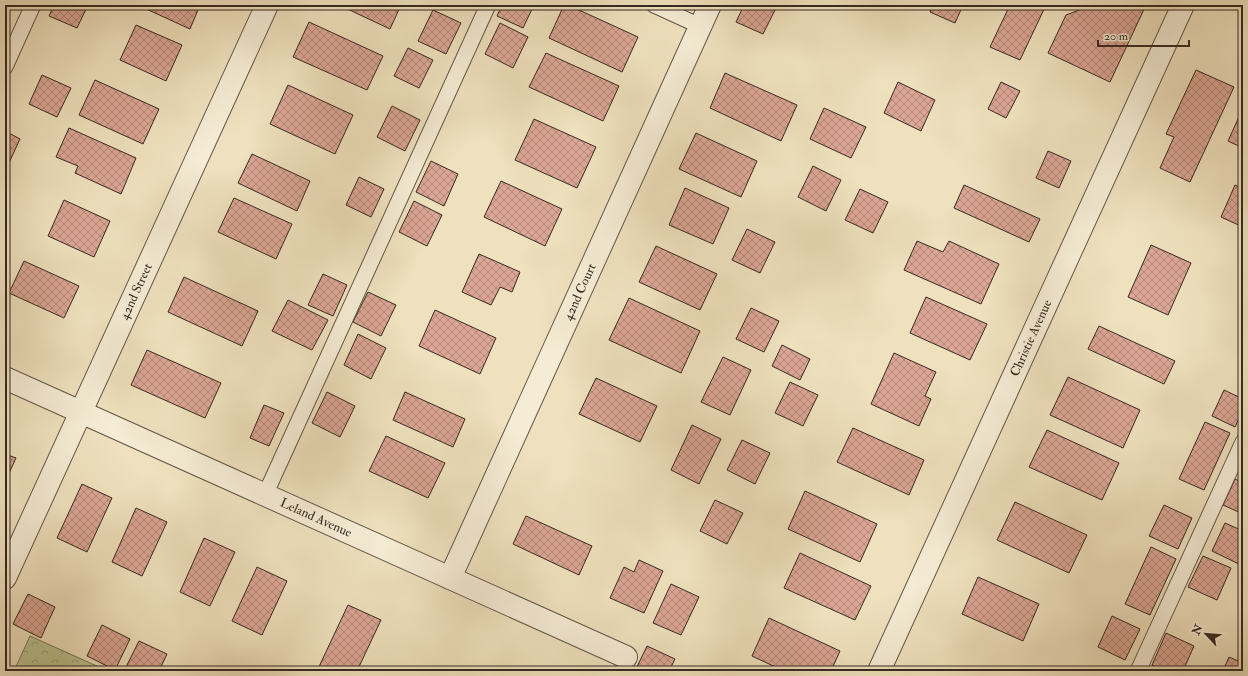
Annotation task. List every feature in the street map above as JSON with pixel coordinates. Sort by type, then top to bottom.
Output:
[{"type":"street","name":"42nd Street","points":[[5,578],[267,5]]},
{"type":"street","name":"42nd Court","points":[[450,578],[710,5]]},
{"type":"street","name":"Christie Avenue","points":[[879,671],[1183,5]]},
{"type":"street","name":"Leland Avenue","points":[[5,378],[626,657]]},
{"type":"lane","points":[[5,67],[33,5]]},
{"type":"lane","points":[[265,495],[488,5]]},
{"type":"lane","points":[[654,5],[700,26]]},
{"type":"lane","points":[[1138,671],[1243,442]]},
{"type":"green space","points":[[30,636],[108,671],[14,671]]},
{"type":"building","points":[[54,5],[88,5],[77,28],[49,16]]},
{"type":"building","points":[[145,5],[200,5],[190,29],[144,8]]},
{"type":"building","points":[[339,5],[401,5],[390,29]]},
{"type":"building","points":[[502,5],[534,5],[523,28],[497,16]]},
{"type":"building","points":[[564,5],[568,5],[638,37],[622,72],[549,38]]},
{"type":"building","points":[[744,5],[763,5],[775,10],[763,34],[736,22]]},
{"type":"building","points":[[933,5],[963,5],[955,23],[930,12]]},
{"type":"building","points":[[1010,5],[1046,5],[1020,60],[990,47]]},
{"type":"building","points":[[1093,5],[1146,5],[1110,82],[1048,53],[1066,15]]},
{"type":"building","points":[[433,10],[461,23],[446,54],[418,41]]},
{"type":"building","points":[[309,22],[383,56],[367,90],[293,57]]},
{"type":"building","points":[[500,23],[528,37],[513,68],[485,54]]},
{"type":"building","points":[[136,25],[182,45],[166,81],[120,60]]},
{"type":"building","points":[[408,48],[433,60],[419,88],[394,76]]},
{"type":"building","points":[[546,53],[619,86],[603,121],[529,87]]},
{"type":"building","points":[[1196,70],[1234,87],[1190,182],[1160,168],[1174,137],[1166,134]]},
{"type":"building","points":[[725,73],[797,105],[781,141],[710,108]]},
{"type":"building","points":[[42,75],[71,88],[57,117],[29,104]]},
{"type":"building","points":[[95,80],[159,109],[143,144],[79,115]]},
{"type":"building","points":[[898,82],[935,100],[921,131],[884,113]]},
{"type":"building","points":[[1001,82],[1020,91],[1006,118],[988,109]]},
{"type":"building","points":[[288,85],[353,115],[335,154],[270,124]]},
{"type":"building","points":[[392,106],[420,120],[405,151],[377,137]]},
{"type":"building","points":[[824,108],[866,127],[851,158],[810,139]]},
{"type":"building","points":[[1243,108],[1243,148],[1228,141]]},
{"type":"building","points":[[534,119],[596,147],[577,188],[515,160]]},
{"type":"building","points":[[69,128],[136,158],[121,194],[75,173],[78,166],[56,157]]},
{"type":"building","points":[[5,131],[20,139],[7,167],[5,166]]},
{"type":"building","points":[[696,133],[757,161],[741,197],[679,169]]},
{"type":"building","points":[[1048,151],[1071,161],[1059,188],[1036,178]]},
{"type":"building","points":[[252,154],[310,181],[297,211],[238,183]]},
{"type":"building","points":[[431,161],[458,174],[444,206],[416,192]]},
{"type":"building","points":[[813,166],[841,180],[826,211],[798,197]]},
{"type":"building","points":[[359,177],[384,189],[371,217],[346,205]]},
{"type":"building","points":[[501,181],[562,209],[545,246],[484,217]]},
{"type":"building","points":[[964,185],[1040,219],[1029,242],[954,208]]},
{"type":"building","points":[[1235,185],[1243,189],[1243,227],[1221,217]]},
{"type":"building","points":[[685,188],[729,208],[713,244],[669,225]]},
{"type":"building","points":[[860,189],[888,202],[873,233],[845,220]]},
{"type":"building","points":[[234,198],[292,224],[276,259],[218,232]]},
{"type":"building","points":[[64,200],[110,221],[94,257],[48,236]]},
{"type":"building","points":[[414,201],[442,215],[427,246],[399,232]]},
{"type":"building","points":[[747,229],[775,242],[760,273],[732,260]]},
{"type":"building","points":[[917,241],[943,252],[949,241],[999,264],[981,304],[904,270]]},
{"type":"building","points":[[1151,245],[1191,263],[1168,315],[1128,297]]},
{"type":"building","points":[[656,246],[717,274],[700,310],[639,282]]},
{"type":"building","points":[[479,254],[520,272],[512,292],[500,287],[491,305],[462,292]]},
{"type":"building","points":[[24,261],[79,286],[64,318],[9,293]]},
{"type":"building","points":[[323,274],[347,285],[333,316],[308,305]]},
{"type":"building","points":[[184,277],[258,311],[242,346],[168,312]]},
{"type":"building","points":[[368,292],[396,305],[381,336],[353,322]]},
{"type":"building","points":[[926,297],[987,324],[970,360],[910,333]]},
{"type":"building","points":[[629,298],[700,331],[681,373],[609,340]]},
{"type":"building","points":[[288,300],[328,320],[312,350],[272,331]]},
{"type":"building","points":[[751,308],[779,321],[764,352],[736,339]]},
{"type":"building","points":[[435,310],[496,338],[480,374],[419,346]]},
{"type":"building","points":[[1099,326],[1175,361],[1164,384],[1088,349]]},
{"type":"building","points":[[358,334],[386,348],[371,379],[344,365]]},
{"type":"building","points":[[782,345],[810,359],[800,380],[772,366]]},
{"type":"building","points":[[147,350],[221,383],[205,418],[131,385]]},
{"type":"building","points":[[894,353],[936,372],[925,396],[931,399],[919,426],[871,404]]},
{"type":"building","points":[[723,357],[751,370],[730,415],[701,402]]},
{"type":"building","points":[[1068,377],[1140,410],[1123,448],[1050,415]]},
{"type":"building","points":[[596,378],[657,406],[640,442],[579,414]]},
{"type":"building","points":[[790,382],[818,395],[803,426],[775,413]]},
{"type":"building","points":[[1224,390],[1243,399],[1243,410],[1235,427],[1212,416]]},
{"type":"building","points":[[327,392],[355,406],[340,437],[312,423]]},
{"type":"building","points":[[405,392],[465,419],[453,447],[393,420]]},
{"type":"building","points":[[264,405],[284,413],[269,446],[250,438]]},
{"type":"building","points":[[1205,422],[1230,433],[1204,490],[1179,479]]},
{"type":"building","points":[[692,425],[721,439],[699,484],[671,470]]},
{"type":"building","points":[[853,428],[924,460],[909,495],[837,462]]},
{"type":"building","points":[[1047,430],[1119,463],[1102,500],[1029,467]]},
{"type":"building","points":[[386,436],[445,463],[428,498],[369,471]]},
{"type":"building","points":[[742,440],[770,453],[755,484],[727,470]]},
{"type":"building","points":[[5,454],[16,458],[5,482]]},
{"type":"building","points":[[1235,479],[1243,483],[1243,514],[1223,505]]},
{"type":"building","points":[[82,484],[112,498],[87,552],[57,538]]},
{"type":"building","points":[[805,491],[877,524],[860,562],[788,529]]},
{"type":"building","points":[[715,500],[743,513],[727,544],[700,531]]},
{"type":"building","points":[[1015,502],[1087,535],[1069,573],[997,540]]},
{"type":"building","points":[[1164,505],[1192,518],[1178,549],[1149,536]]},
{"type":"building","points":[[136,508],[167,522],[142,576],[112,562]]},
{"type":"building","points":[[526,516],[592,546],[579,575],[513,544]]},
{"type":"building","points":[[1225,523],[1243,531],[1243,566],[1212,551]]},
{"type":"building","points":[[204,538],[235,552],[210,606],[180,592]]},
{"type":"building","points":[[1151,547],[1176,559],[1150,615],[1125,604]]},
{"type":"building","points":[[800,553],[871,586],[855,620],[784,588]]},
{"type":"building","points":[[1203,556],[1231,568],[1217,600],[1188,587]]},
{"type":"building","points":[[639,560],[663,571],[644,613],[610,598],[624,567],[634,572]]},
{"type":"building","points":[[257,567],[287,581],[262,635],[232,621]]},
{"type":"building","points":[[978,577],[1039,604],[1023,641],[962,614]]},
{"type":"building","points":[[671,584],[699,597],[681,635],[653,623]]},
{"type":"building","points":[[28,594],[55,607],[41,638],[13,624]]},
{"type":"building","points":[[348,605],[381,620],[357,671],[317,671]]},
{"type":"building","points":[[1112,616],[1140,629],[1125,660],[1098,647]]},
{"type":"building","points":[[769,618],[840,651],[831,671],[784,671],[752,656]]},
{"type":"building","points":[[102,625],[130,639],[115,670],[87,656]]},
{"type":"building","points":[[1243,626],[1243,640],[1238,638]]},
{"type":"building","points":[[1166,633],[1194,646],[1183,671],[1166,671],[1152,665]]},
{"type":"building","points":[[139,641],[167,654],[159,671],[124,671]]},
{"type":"building","points":[[647,646],[675,659],[669,671],[635,671]]},
{"type":"building","points":[[1229,657],[1243,663],[1243,671],[1223,671]]},
{"type":"building","points":[[195,667],[203,671],[193,671]]}]
